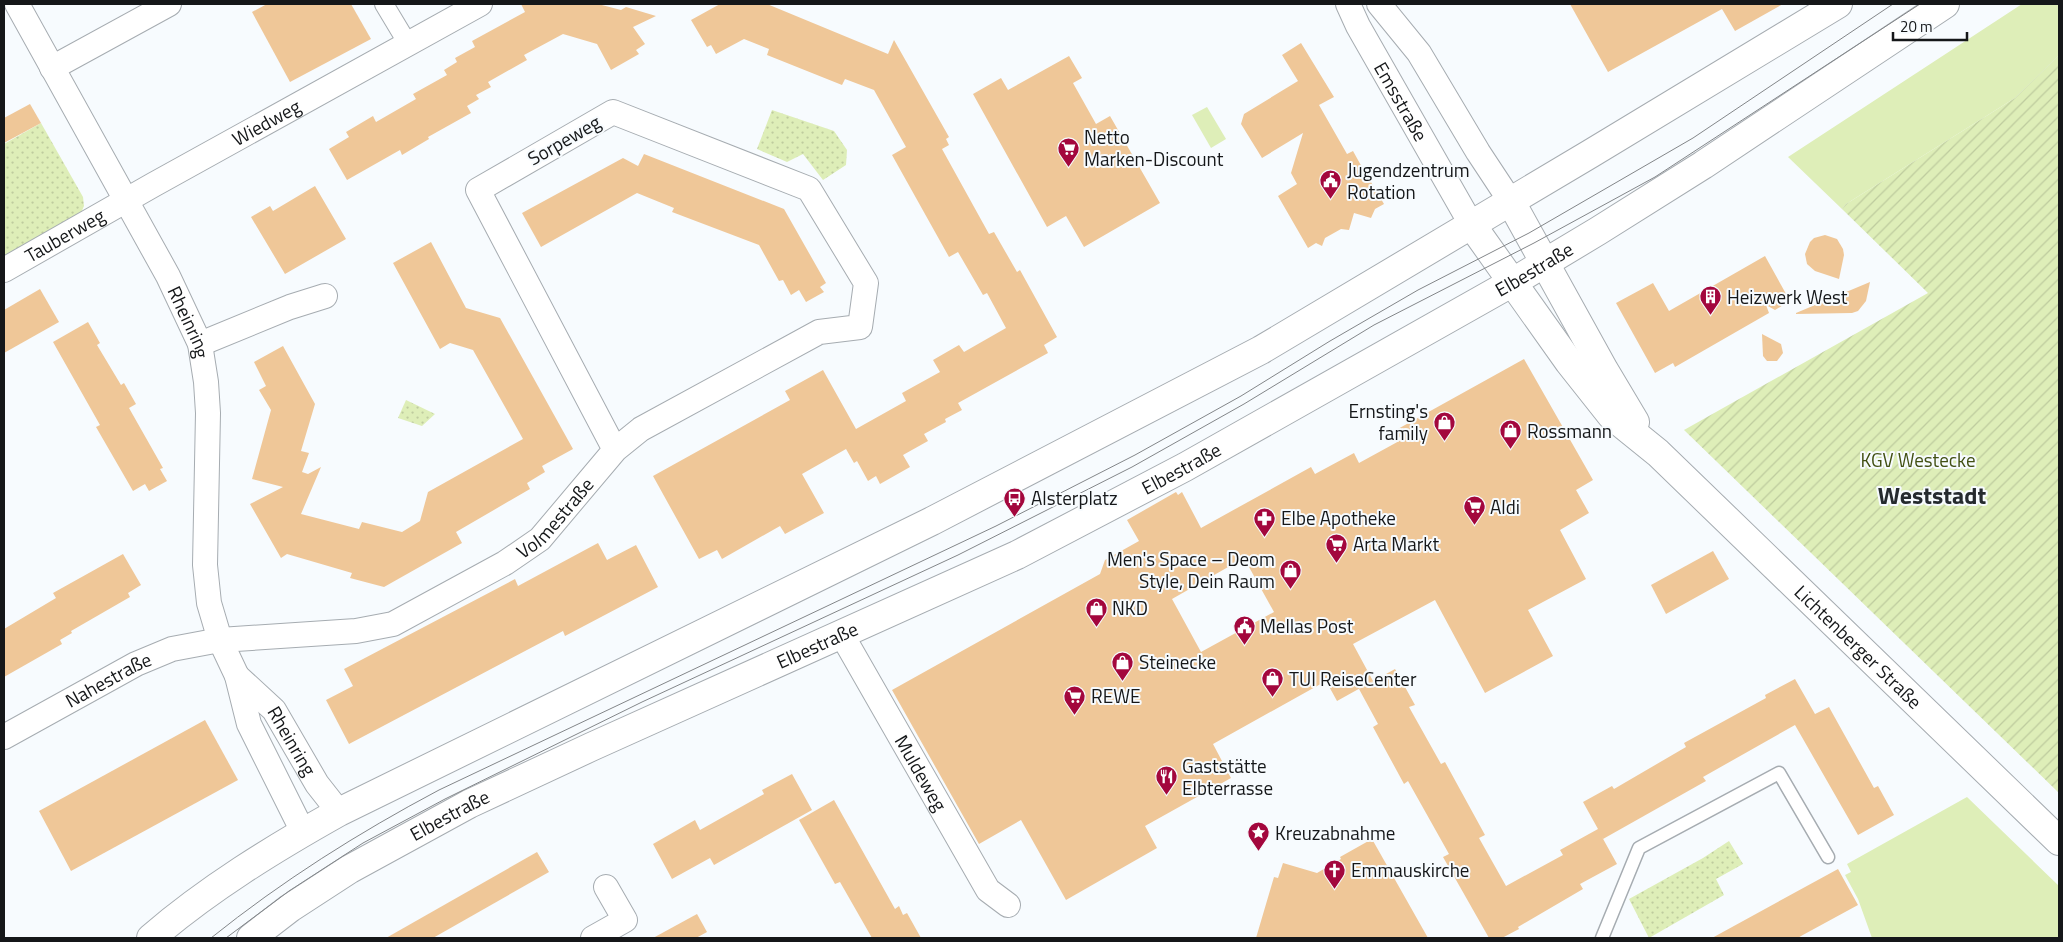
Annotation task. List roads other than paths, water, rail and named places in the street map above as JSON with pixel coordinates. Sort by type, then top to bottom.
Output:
[{"type":"street","name":"Rheinring","points":[[17,4],[168,276],[200,344],[206,382],[208,413],[205,565],[209,603],[220,640],[237,676],[249,724],[303,832]]},
{"type":"street","points":[[52,68],[169,4]]},
{"type":"street","points":[[384,4],[408,44]]},
{"type":"street","name":"Wiedweg","points":[[125,200],[480,4]]},
{"type":"street","name":"Emsstraße","points":[[1348,4],[1358,26],[1471,224]]},
{"type":"street","points":[[151,938],[194,903],[303,832],[339,812],[932,522],[1262,350],[1838,4]]},
{"type":"street","name":"Elbestraße","points":[[251,938],[290,908],[350,869],[469,804],[1017,555],[1194,462],[1545,264],[1703,165],[1946,4]]},
{"type":"street","points":[[1358,26],[1386,6]]},
{"type":"street","name":"Emsstraße","points":[[1386,6],[1419,53],[1478,152],[1511,202]]},
{"type":"street","name":"Sorpeweg","points":[[615,450],[478,190],[613,112],[809,189],[866,283],[860,327]]},
{"type":"street","name":"Tauberweg","points":[[4,270],[125,200]]},
{"type":"street","name":"Lichtenberger Straße","points":[[1511,202],[1633,420],[1658,453]]},
{"type":"street","name":"Lichtenberger Straße","points":[[1471,224],[1569,362],[1611,415],[1658,453],[2059,841]]},
{"type":"street","points":[[200,344],[290,307],[325,296]]},
{"type":"street","name":"Volmestraße","points":[[220,640],[356,631],[393,624],[505,563],[540,540],[615,450],[642,429],[819,332],[860,327]]},
{"type":"street","name":"Muldeweg","points":[[842,635],[988,890],[1008,905]]},
{"type":"street","name":"Nahestraße","points":[[4,737],[136,664],[172,649],[220,640]]},
{"type":"street","name":"Rheinring","points":[[237,676],[274,710],[317,784],[339,812]]},
{"type":"street","points":[[593,938],[625,920],[606,887]]},
{"type":"lane","points":[[1602,938],[1639,848],[1779,773],[1828,856]]},
{"type":"tram line","points":[[211,938],[293,877],[379,823],[439,790],[996,526],[1135,455],[1241,396],[1418,290],[1529,233],[1693,138],[1893,4]]},
{"type":"tram line","points":[[226,938],[289,891],[363,843],[445,799],[642,702],[958,555],[1132,467],[1244,404],[1374,325],[1534,243],[1655,177],[1920,4]]},
{"type":"place","name":"Netto Marken-Discount","points":[[1068,167]]},
{"type":"place","name":"Jugendzentrum Rotation","points":[[1331,200]]},
{"type":"place","name":"Heizwerk West","points":[[1711,316]]},
{"type":"place","name":"Ernsting's family","points":[[1444,441]]},
{"type":"place","name":"Rossmann","points":[[1511,450]]},
{"type":"place","name":"Alsterplatz","points":[[1015,517]]},
{"type":"place","name":"Aldi","points":[[1474,526]]},
{"type":"place","name":"Elbe Apotheke","points":[[1265,537]]},
{"type":"place","name":"Arta Markt","points":[[1337,563]]},
{"type":"place","name":"Men's Space – Deom Style, Dein Raum","points":[[1291,589]]},
{"type":"place","name":"NKD","points":[[1096,627]]},
{"type":"place","name":"Mellas Post","points":[[1244,645]]},
{"type":"place","name":"Steinecke","points":[[1123,681]]},
{"type":"place","name":"TUI ReiseCenter","points":[[1273,698]]},
{"type":"place","name":"REWE","points":[[1075,715]]},
{"type":"place","name":"Gaststätte Elbterrasse","points":[[1166,796]]},
{"type":"place","name":"Kreuzabnahme","points":[[1259,852]]},
{"type":"place","name":"Emmauskirche","points":[[1335,889]]},
{"type":"district","name":"Weststadt","points":[[1932,496]]},
{"type":"park label","name":"KGV Westecke","points":[[1918,460]]}]
